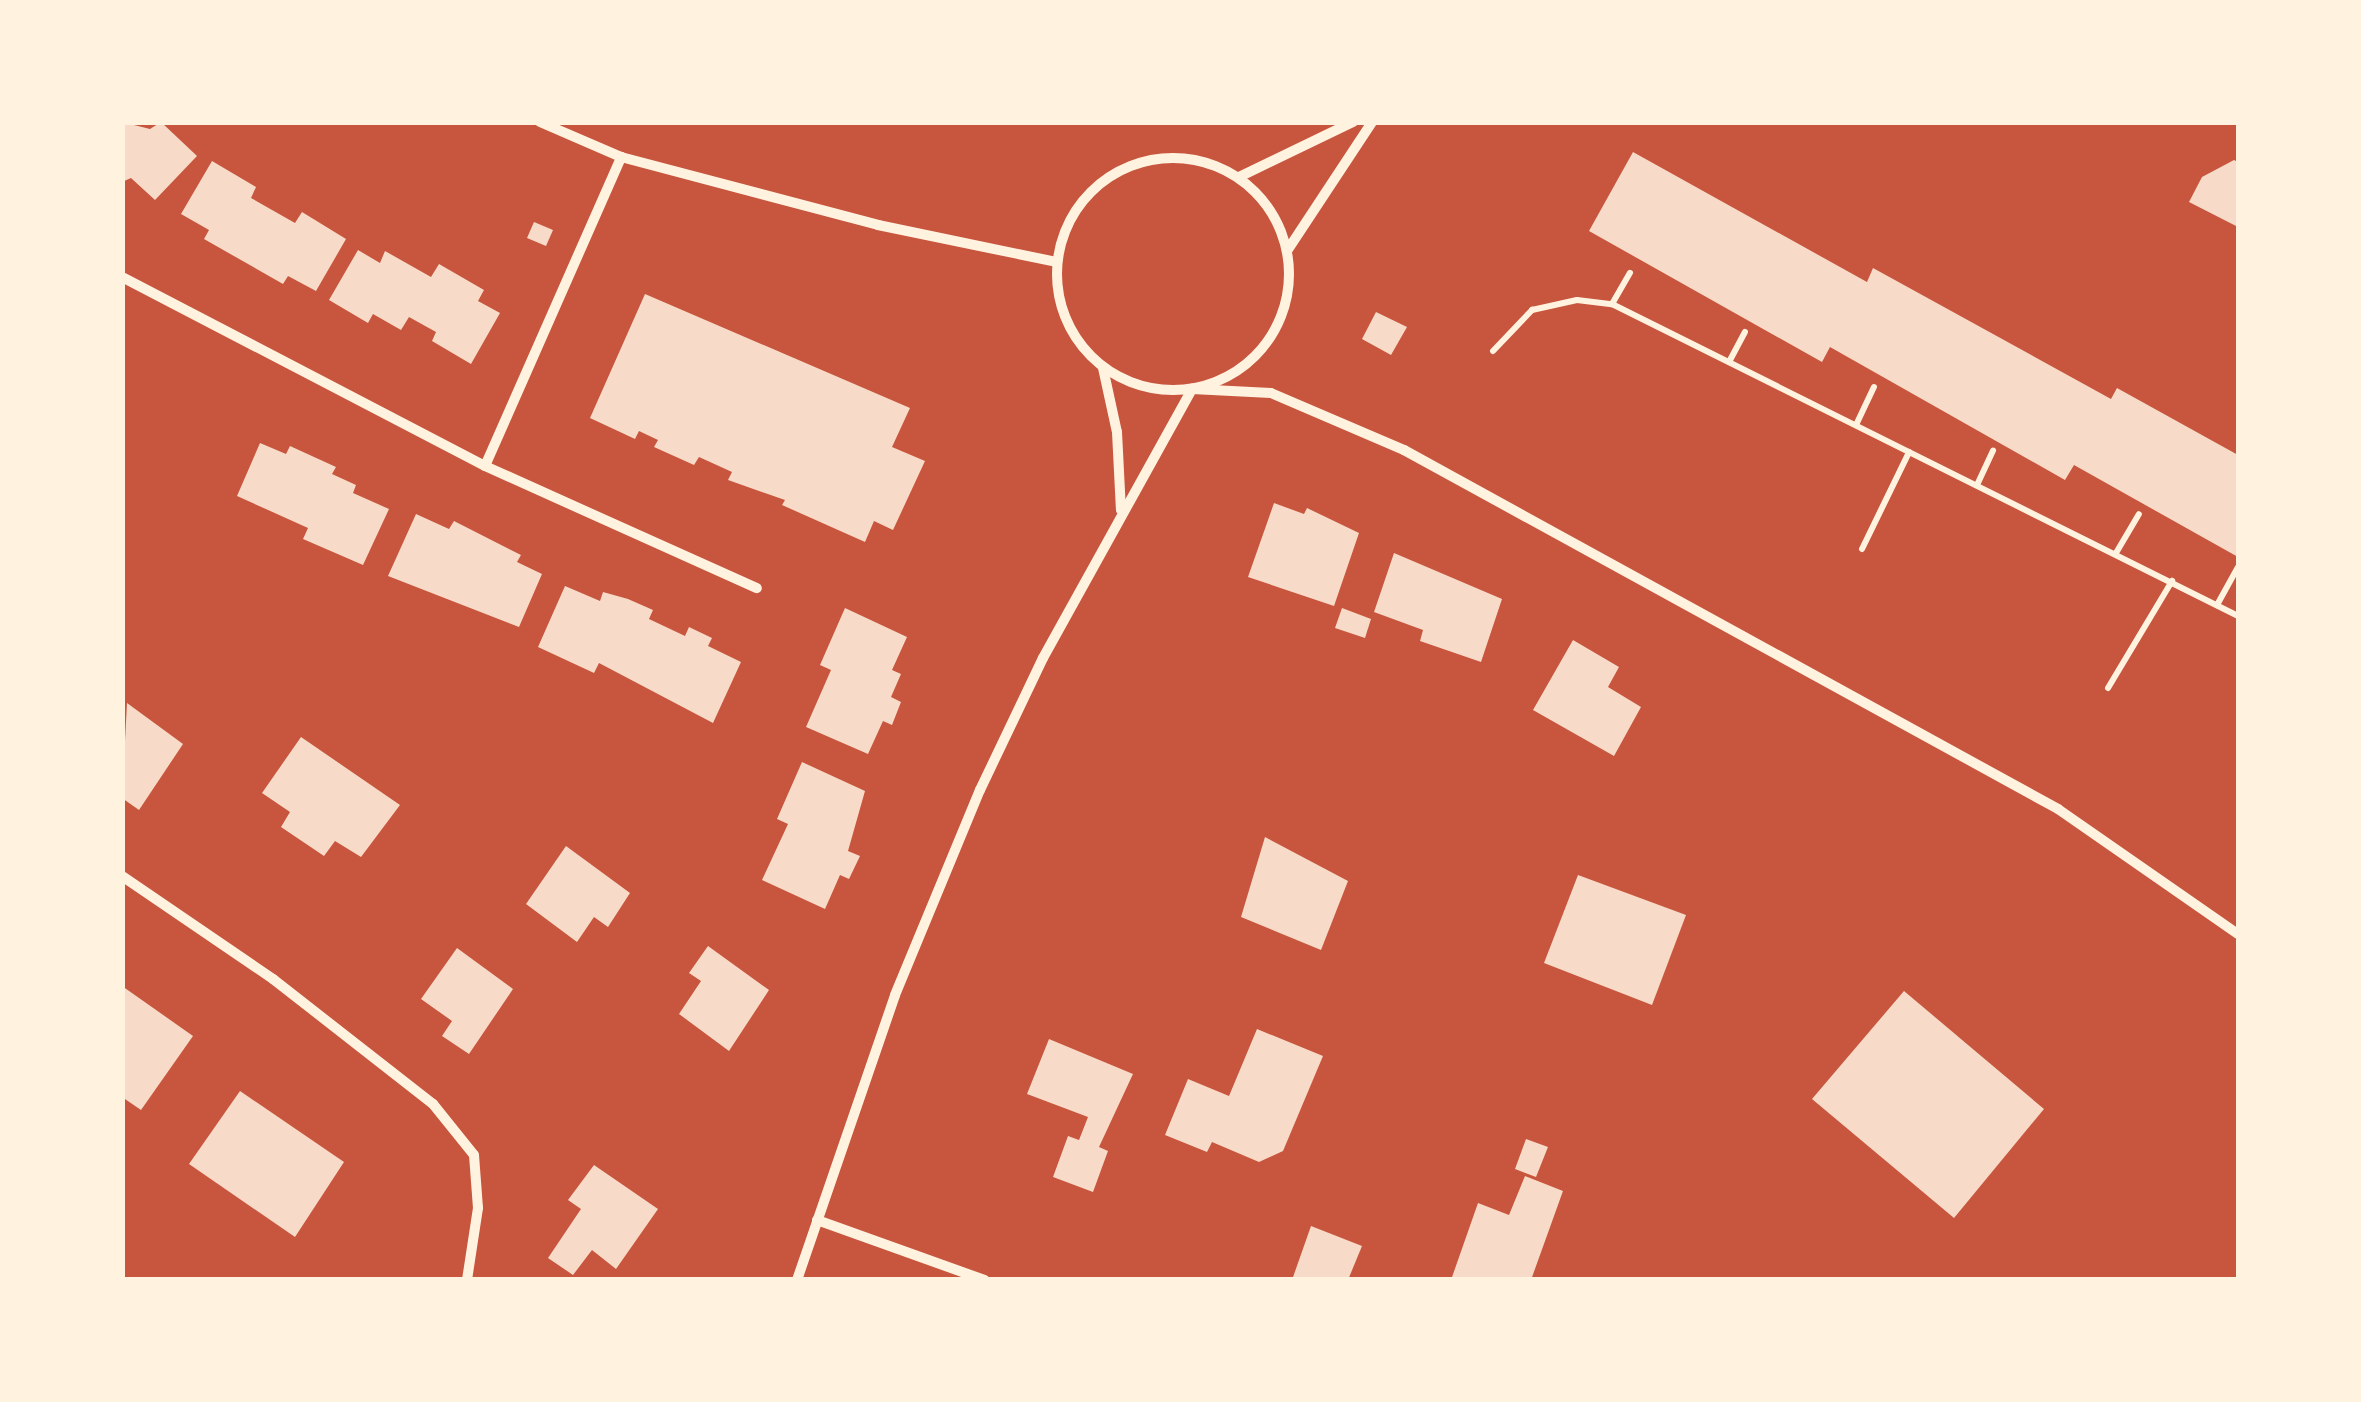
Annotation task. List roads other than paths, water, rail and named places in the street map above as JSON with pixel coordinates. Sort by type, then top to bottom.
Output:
[{"type":"street","points":[[540,122],[620,157],[878,225],[1057,262]]},
{"type":"street","points":[[1239,177],[1353,122]]},
{"type":"street","points":[[1287,251],[1372,122]]},
{"type":"street","points":[[486,466],[620,157]]},
{"type":"street","points":[[797,1280],[896,995],[980,790],[1122,513],[1192,390],[1235,372],[1269,340],[1290,282],[1287,251],[1261,198],[1239,177],[1174,157],[1140,162],[1083,200],[1066,228],[1057,262],[1066,321],[1103,368],[1117,432],[1122,513]]},
{"type":"street","points":[[122,277],[486,466],[757,588]]},
{"type":"street","points":[[1103,368],[1160,390],[1271,393],[1404,450],[2058,808],[2238,934]]},
{"type":"street","points":[[122,876],[272,979],[433,1104],[474,1155],[478,1208],[467,1280]]},
{"type":"street","points":[[817,1220],[985,1280]]}]
